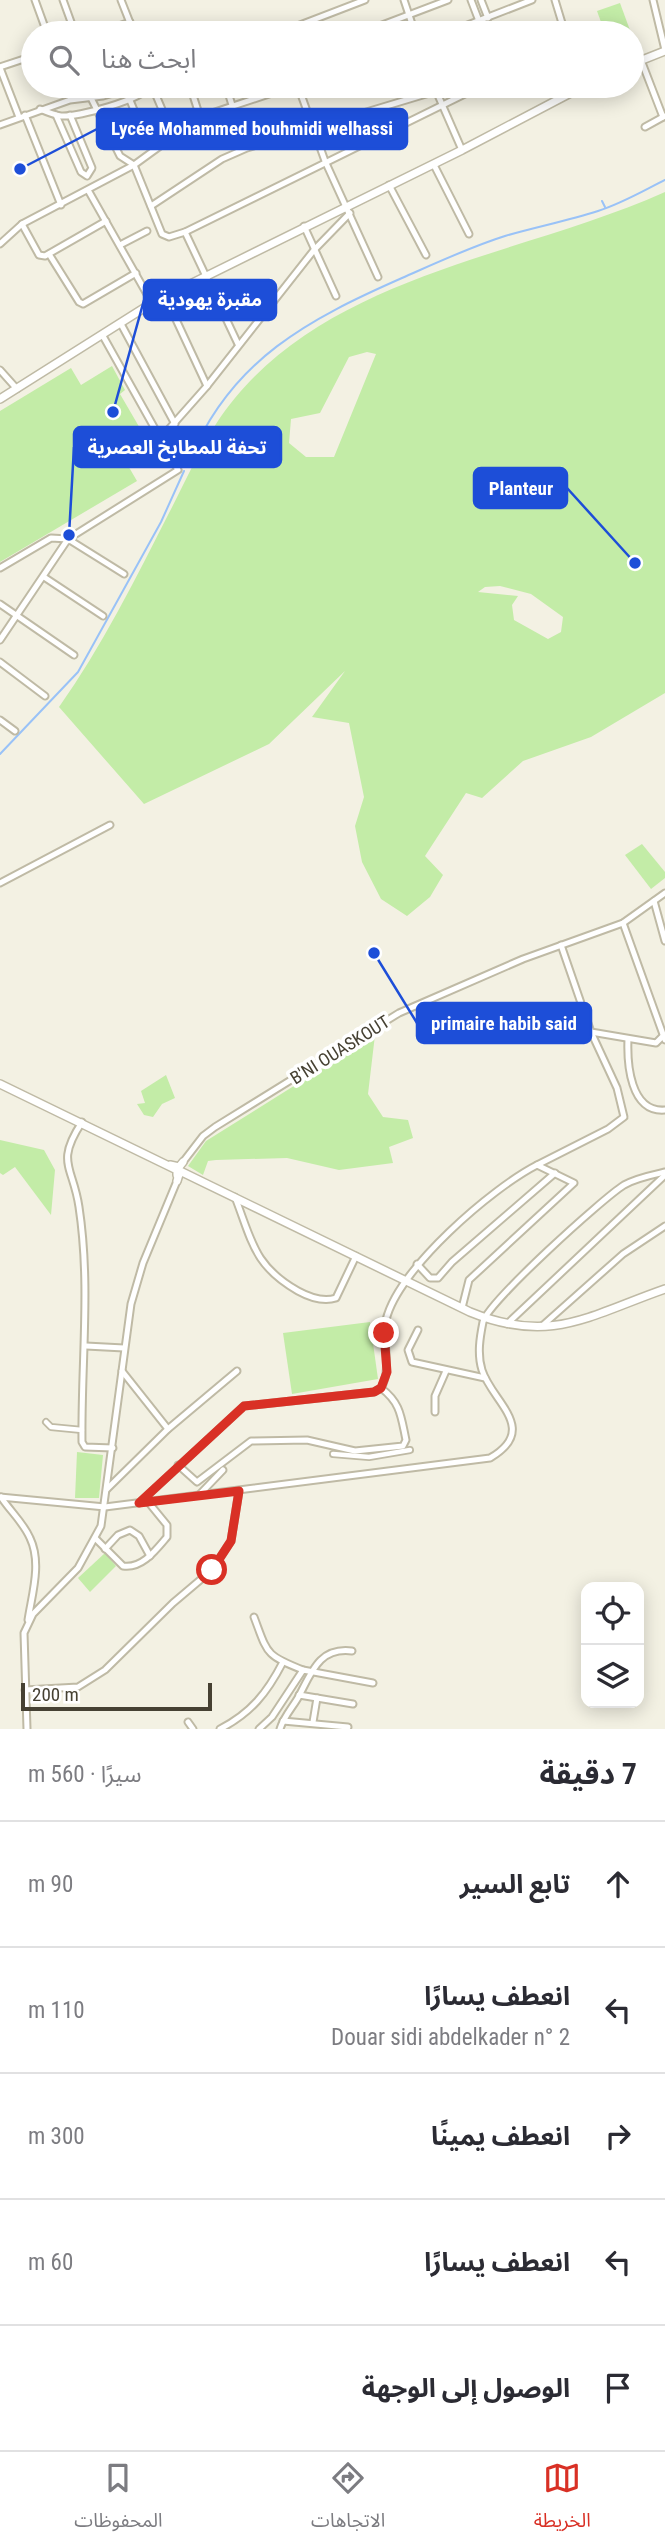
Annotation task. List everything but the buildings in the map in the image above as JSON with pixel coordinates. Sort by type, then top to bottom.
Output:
[{"type":"street","points":[[35,0],[43,21]]},
{"type":"street","points":[[63,0],[71,21]]},
{"type":"street","points":[[121,0],[130,21]]},
{"type":"street","points":[[312,21],[365,0]]},
{"type":"street","points":[[404,0],[412,21]]},
{"type":"street","points":[[393,21],[448,0]]},
{"type":"street","points":[[471,0],[479,21],[520,2],[532,0]]},
{"type":"street","points":[[481,0],[488,18]]},
{"type":"street","points":[[555,0],[561,21]]},
{"type":"street","points":[[644,58],[665,50],[654,0]]},
{"type":"street","points":[[21,60],[0,67],[61,205]]},
{"type":"street","points":[[644,69],[664,116],[645,127]]},
{"type":"street","points":[[0,125],[40,109],[86,98]]},
{"type":"street","points":[[91,98],[120,156],[134,165],[165,236],[185,232],[457,98]]},
{"type":"street","points":[[40,109],[56,115],[70,116],[129,98],[144,134]]},
{"type":"street","points":[[156,98],[173,135]]},
{"type":"street","points":[[194,98],[200,117]]},
{"type":"street","points":[[230,98],[232,105]]},
{"type":"street","points":[[0,244],[22,224],[61,205],[116,172],[134,165],[200,117],[253,98]]},
{"type":"street","points":[[300,98],[378,277]]},
{"type":"street","points":[[150,206],[222,159],[311,127],[409,98]]},
{"type":"street","points":[[439,98],[462,150]]},
{"type":"street","points":[[0,399],[164,296],[304,226],[348,209],[561,98]]},
{"type":"street","points":[[56,115],[81,172],[87,176],[92,168],[70,116]]},
{"type":"street","points":[[434,164],[469,234]]},
{"type":"street","points":[[389,186],[426,255]]},
{"type":"street","points":[[88,190],[152,303]]},
{"type":"street","points":[[161,438],[208,386],[238,344],[348,209]]},
{"type":"street","points":[[22,224],[39,255],[49,254],[106,221]]},
{"type":"street","points":[[304,226],[336,296]]},
{"type":"street","points":[[120,245],[147,231]]},
{"type":"street","points":[[185,232],[238,344]]},
{"type":"street","points":[[49,254],[79,302],[83,304],[136,273]]},
{"type":"street","points":[[164,296],[208,386]]},
{"type":"street","points":[[121,324],[175,424]]},
{"type":"street","points":[[0,640],[68,539],[178,470],[103,336]]},
{"type":"street","points":[[0,370],[17,389]]},
{"type":"street","points":[[0,568],[47,538],[68,539],[124,574]]},
{"type":"street","points":[[44,576],[103,615]]},
{"type":"street","points":[[0,604],[74,655]]},
{"type":"street","points":[[0,662],[45,696]]},
{"type":"street","points":[[0,720],[15,731]]},
{"type":"street","points":[[0,883],[110,825]]},
{"type":"street","name":"B'NI OUASKOUT","points":[[180,1168],[203,1136],[215,1127],[399,1013],[454,987],[623,923],[665,893]]},
{"type":"street","points":[[654,901],[665,941]]},
{"type":"street","points":[[591,1032],[656,1042],[664,1038],[623,923]]},
{"type":"street","points":[[139,1503],[244,1406],[374,1392],[381,1388],[387,1372],[384,1333],[387,1317],[417,1264],[475,1210],[537,1165],[608,1129],[624,1117],[625,1110],[617,1088],[591,1032],[561,945]]},
{"type":"street","points":[[628,1039],[628,1076],[641,1099],[651,1108],[665,1110]]},
{"type":"street","points":[[0,1084],[163,1163],[180,1168],[484,1318],[540,1328],[575,1323],[665,1289]]},
{"type":"street","points":[[82,1122],[69,1141],[65,1156],[77,1191],[84,1241],[86,1346],[82,1430],[85,1447],[113,1448]]},
{"type":"street","points":[[462,1308],[469,1280],[574,1183],[537,1165]]},
{"type":"street","points":[[28,1622],[78,1568],[95,1538],[105,1507],[131,1304],[143,1263],[180,1168]]},
{"type":"street","points":[[417,1264],[430,1278],[438,1278],[452,1262],[555,1173]]},
{"type":"street","points":[[1,1497],[105,1507],[490,1458],[503,1451],[512,1433],[509,1410],[485,1378],[479,1357],[484,1318],[509,1287],[606,1199],[625,1185],[665,1174]]},
{"type":"street","points":[[507,1324],[665,1174]]},
{"type":"street","points":[[235,1197],[260,1260],[273,1276],[303,1293],[318,1298],[336,1298],[356,1256]]},
{"type":"street","points":[[540,1328],[623,1254],[665,1226]]},
{"type":"street","points":[[418,1330],[408,1350],[412,1362],[485,1378]]},
{"type":"street","points":[[86,1346],[124,1348]]},
{"type":"street","points":[[122,1371],[168,1429]]},
{"type":"street","points":[[106,1490],[168,1429],[237,1371]]},
{"type":"street","points":[[435,1412],[435,1396],[446,1371]]},
{"type":"street","points":[[178,1465],[197,1482],[251,1441],[307,1440],[355,1451],[403,1446],[406,1440],[398,1405],[395,1398],[381,1388]]},
{"type":"street","points":[[46,1422],[51,1427],[82,1430]]},
{"type":"street","points":[[332,1454],[369,1457],[410,1450]]},
{"type":"street","points":[[200,1494],[223,1470]]},
{"type":"street","points":[[26,1690],[78,1687],[96,1675],[212,1570],[231,1541],[239,1491]]},
{"type":"street","points":[[1,1497],[21,1522],[35,1550],[36,1570],[23,1639],[27,1729]]},
{"type":"street","points":[[95,1538],[128,1567],[150,1556],[169,1532],[149,1503]]},
{"type":"street","points":[[106,1549],[118,1535],[130,1530],[139,1536],[150,1556]]},
{"type":"street","points":[[254,1617],[273,1658],[303,1670],[373,1683]]},
{"type":"street","points":[[280,1729],[311,1670],[330,1652],[352,1651]]},
{"type":"street","points":[[220,1729],[248,1713],[270,1688],[283,1662]]},
{"type":"street","points":[[258,1729],[272,1717],[303,1670]]},
{"type":"street","points":[[299,1695],[353,1704]]},
{"type":"street","points":[[313,1722],[317,1698]]},
{"type":"street","points":[[188,1721],[192,1729]]},
{"type":"street","points":[[283,1721],[348,1727]]},
{"type":"street","points":[[299,1722],[299,1729]]},
{"type":"green space","points":[[620,3],[627,21],[601,21],[597,11]]},
{"type":"green space","points":[[665,192],[665,693],[591,737],[523,761],[482,798],[466,793],[425,856],[443,875],[430,897],[407,916],[381,899],[362,862],[355,826],[364,797],[349,723],[312,717],[345,671],[269,744],[144,804],[59,707],[117,612],[207,439],[235,398],[277,356],[326,322],[379,294],[436,272],[611,214]],"holes":[[[367,352],[376,354],[334,457],[306,457],[289,443],[291,419],[320,413],[349,357]],[[500,586],[531,594],[563,617],[561,632],[548,639],[514,620],[512,605],[518,596],[478,592],[485,587]]]},
{"type":"green space","points":[[112,366],[125,390],[120,394],[141,430],[116,445],[137,481],[0,562],[0,411],[71,368],[81,385]]},
{"type":"green space","points":[[642,844],[665,872],[665,878],[651,889],[625,855]]},
{"type":"green space","points":[[375,1035],[368,1094],[383,1117],[408,1120],[413,1138],[389,1147],[393,1163],[339,1170],[287,1158],[216,1160],[208,1161],[203,1175],[188,1166],[206,1141]]},
{"type":"green space","points":[[166,1075],[175,1098],[162,1104],[153,1117],[144,1115],[137,1104],[145,1103],[141,1091]]},
{"type":"green space","points":[[0,1140],[44,1150],[55,1170],[51,1215],[15,1167],[3,1175],[0,1173]]},
{"type":"green space","points":[[370,1322],[378,1379],[292,1394],[283,1333]]},
{"type":"green space","points":[[77,1452],[103,1455],[99,1498],[75,1498]]},
{"type":"green space","points":[[105,1553],[116,1566],[90,1592],[78,1578]]},
{"type":"waterway","points":[[190,459],[207,424],[228,394],[277,346],[305,327],[368,293],[466,250],[505,236],[607,208],[665,180]]},
{"type":"waterway","points":[[602,201],[605,207]]},
{"type":"waterway","points":[[0,754],[78,672],[161,522],[184,471]]},
{"type":"place","name":"Lycée Mohammed bouhmidi welhassi","points":[[20,169]]},
{"type":"place","name":"مقبرة يهودية","points":[[113,412]]},
{"type":"place","name":"تحفة للمطابخ العصرية","points":[[69,535]]},
{"type":"place","name":"Planteur","points":[[635,563]]},
{"type":"place","name":"primaire habib said","points":[[374,953]]},
{"type":"route","points":[[212,1570],[231,1541],[239,1491],[139,1503],[244,1406],[374,1392],[381,1388],[387,1372],[384,1333]]}]
